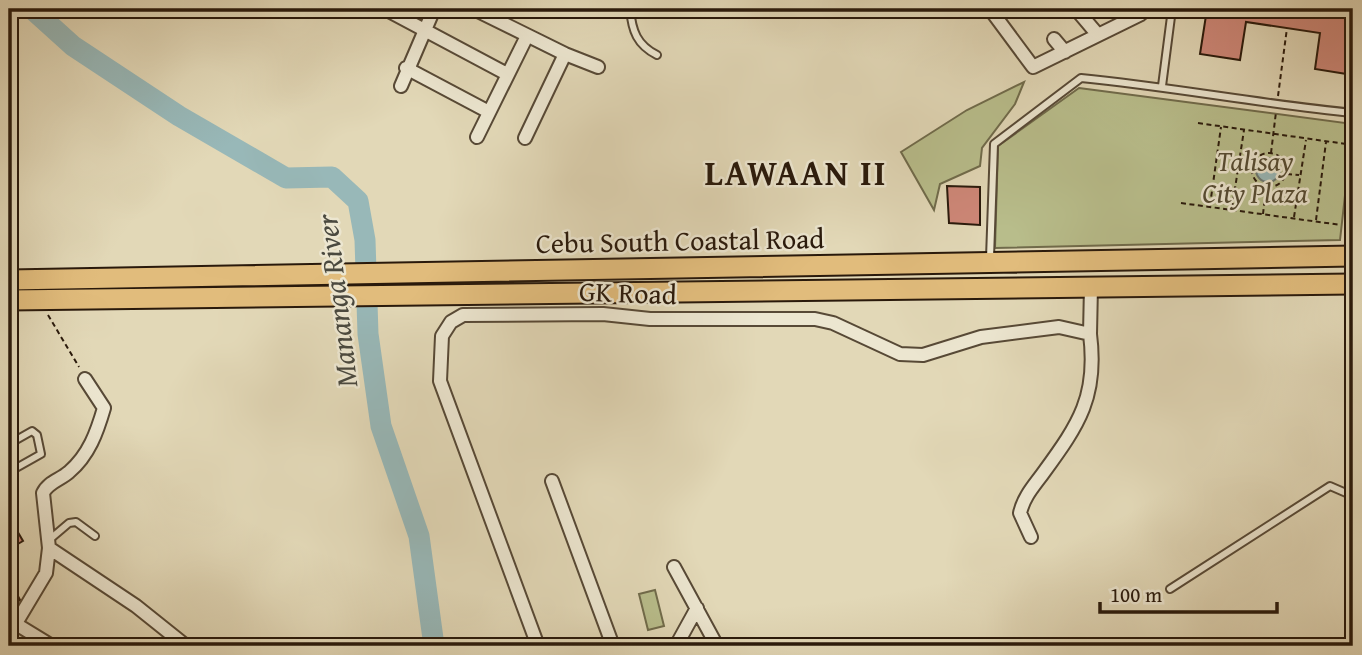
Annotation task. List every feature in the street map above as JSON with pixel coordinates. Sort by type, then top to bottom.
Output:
[{"type":"highway","name":"Cebu South Coastal Road","points":[[9,280],[606,270],[990,260],[1353,256]]},
{"type":"highway","name":"Cebu South Coastal Road","points":[[9,300],[43,307],[606,291],[1353,284]]},
{"type":"street","points":[[384,9],[507,74]]},
{"type":"street","points":[[401,86],[406,68],[434,9]]},
{"type":"street","points":[[474,9],[565,54],[598,67]]},
{"type":"street","points":[[990,9],[1033,67],[1141,14]]},
{"type":"street","points":[[1076,9],[1098,36]]},
{"type":"street","points":[[477,137],[527,36]]},
{"type":"street","points":[[1054,39],[1065,52]]},
{"type":"street","points":[[525,138],[565,54]]},
{"type":"street","points":[[406,68],[489,112]]},
{"type":"street","points":[[1031,537],[1020,513],[1021,507],[1032,486],[1072,435],[1088,400],[1094,362],[1090,334],[1091,286]]},
{"type":"street","name":"GK Road","points":[[538,646],[440,382],[442,336],[451,321],[463,315],[603,313],[650,320],[816,319],[833,323],[900,354],[923,355],[981,337],[1014,332],[1059,327],[1090,334]]},
{"type":"street","points":[[9,635],[43,583],[49,544],[43,493],[46,487],[69,472],[95,440],[104,408],[85,379]]},
{"type":"street","points":[[552,481],[613,646]]},
{"type":"street","points":[[49,544],[186,646]]},
{"type":"street","points":[[674,567],[717,646]]},
{"type":"street","points":[[676,646],[697,608]]},
{"type":"street","points":[[16,624],[52,646]]},
{"type":"lane","points":[[630,9],[638,41],[643,49],[657,55]]},
{"type":"lane","points":[[1162,86],[1172,9]]},
{"type":"lane","points":[[990,260],[994,144],[1081,78],[1162,86],[1277,105],[1353,112]]},
{"type":"lane","points":[[9,444],[32,431],[37,435],[41,454],[9,472]]},
{"type":"lane","points":[[1170,589],[1330,486],[1353,496]]},
{"type":"lane","points":[[49,544],[69,523],[75,522],[95,536]]},
{"type":"path","points":[[1271,153],[1287,28]]},
{"type":"path","points":[[1198,123],[1353,145]]},
{"type":"path","points":[[1209,206],[1221,126]]},
{"type":"path","points":[[1232,209],[1244,130]]},
{"type":"path","points":[[1294,218],[1306,139]]},
{"type":"path","points":[[1316,221],[1326,141]]},
{"type":"path","points":[[1271,153],[1283,160],[1286,174],[1279,184],[1266,187],[1256,181],[1252,169],[1258,157],[1271,153]]},
{"type":"path","points":[[1238,167],[1252,169]]},
{"type":"path","points":[[1286,174],[1300,175]]},
{"type":"path","points":[[1263,214],[1266,187]]},
{"type":"path","points":[[1181,203],[1341,225]]},
{"type":"path","points":[[43,307],[85,379]]},
{"type":"green space","points":[[1024,82],[1015,104],[982,148],[980,166],[940,184],[934,210],[901,152],[967,110]]},
{"type":"green space","name":"Talisay City Plaza","points":[[1079,88],[1353,124],[1340,240],[995,248],[998,146]]},
{"type":"green space","points":[[655,590],[664,626],[648,630],[639,594]]},
{"type":"water","points":[[1268,158],[1277,161],[1280,170],[1277,179],[1268,182],[1259,179],[1256,170],[1259,161]]},
{"type":"building","points":[[1207,9],[1353,9],[1353,75],[1315,69],[1320,33],[1246,22],[1240,60],[1200,54]]},
{"type":"building","points":[[947,186],[980,187],[980,225],[949,223]]},
{"type":"building","points":[[9,517],[23,541],[9,549]]},
{"type":"building","points":[[9,579],[20,600],[9,608]]},
{"type":"waterway","name":"Mananga River","points":[[32,9],[73,46],[179,116],[286,178],[332,177],[358,201],[365,240],[368,334],[381,426],[419,536],[434,646]]},
{"type":"district","name":"LAWAAN II","points":[[796,172]]}]
